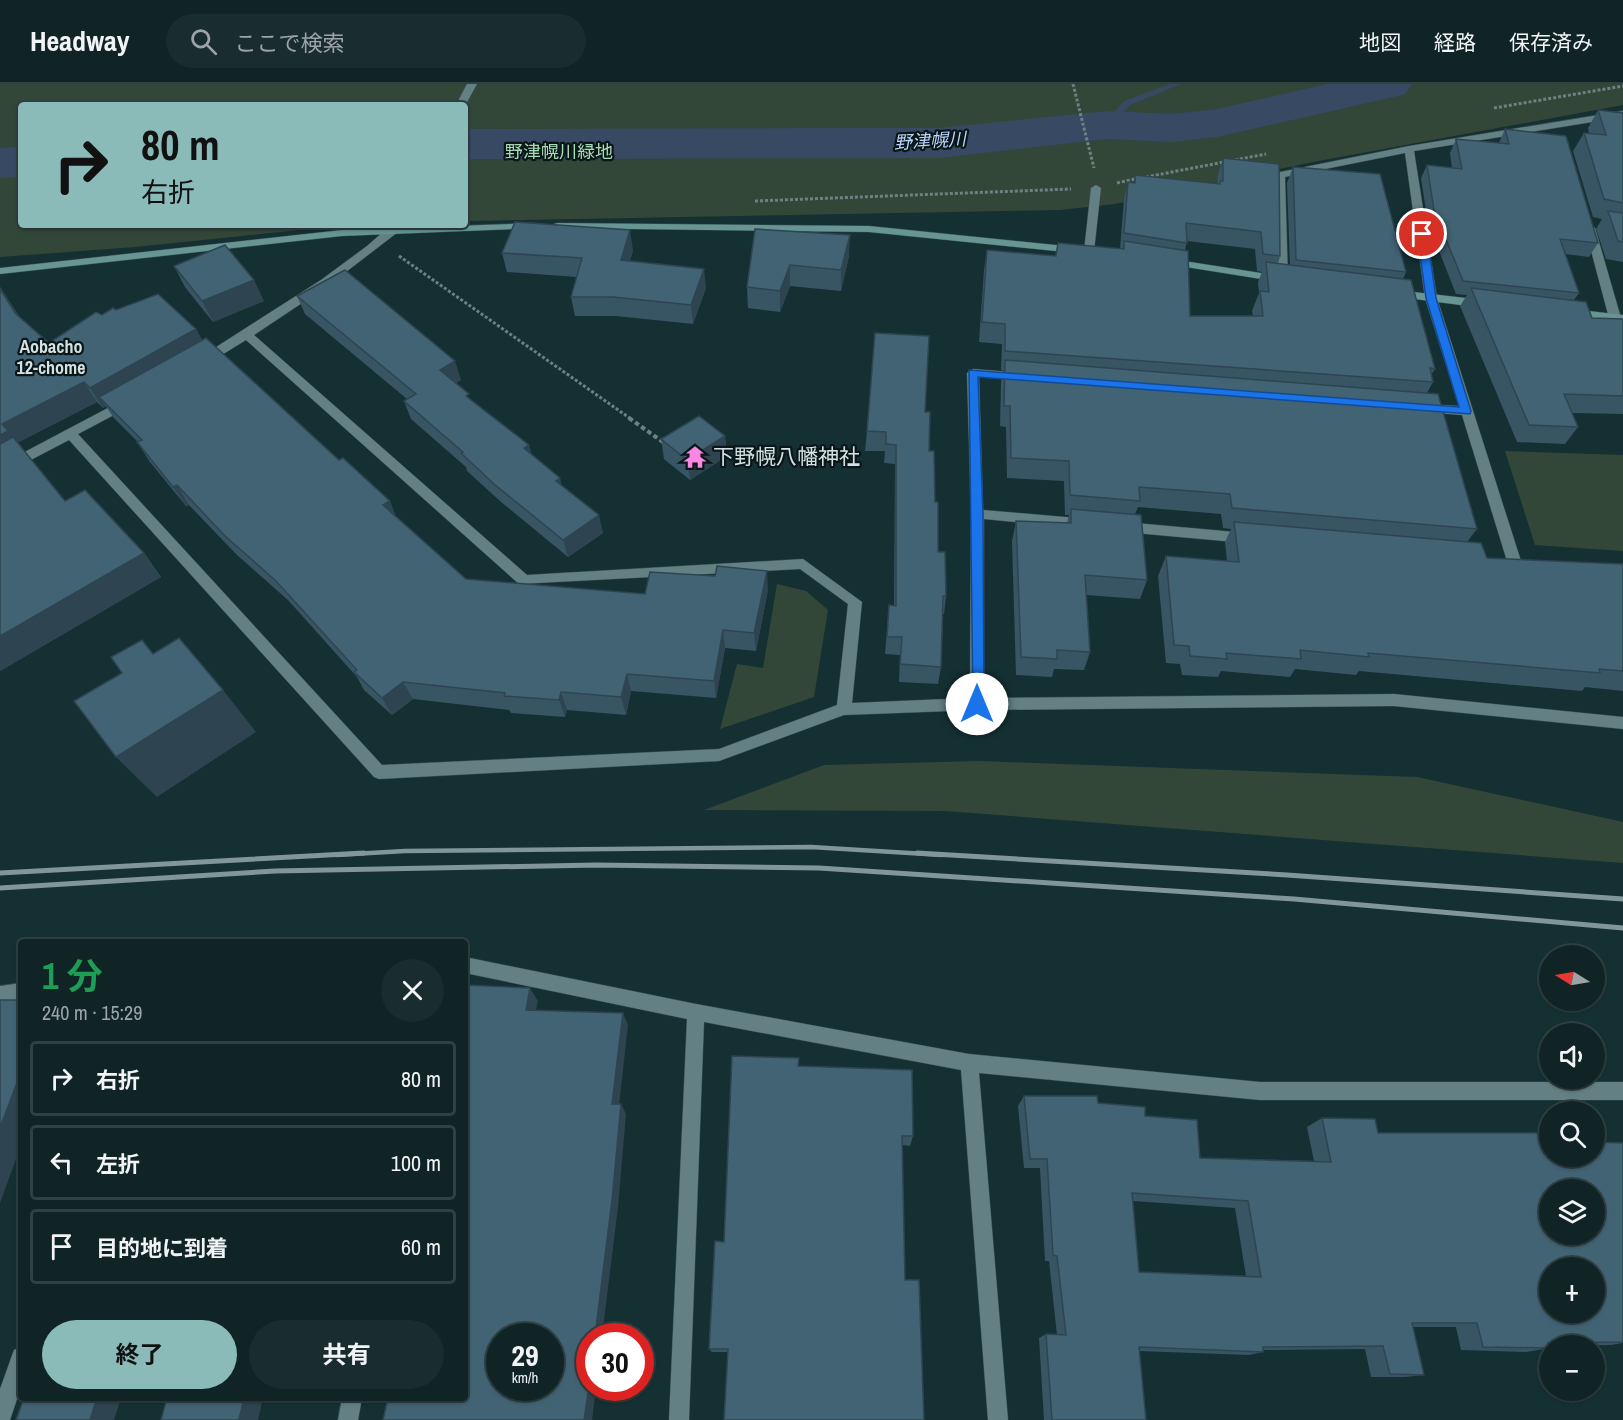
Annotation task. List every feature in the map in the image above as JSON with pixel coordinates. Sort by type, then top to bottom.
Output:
[{"type":"street","points":[[464,100],[472,84]]},
{"type":"street","points":[[1155,260],[1288,280],[1280,175],[1409,149],[1560,129],[1623,114]]},
{"type":"street","points":[[1409,149],[1431,298],[1513,561]]},
{"type":"street","points":[[468,227],[869,229],[1094,252],[1096,188]]},
{"type":"street","points":[[1557,312],[1619,319],[1591,219]]},
{"type":"street","points":[[188,370],[247,335],[379,242],[395,228]]},
{"type":"street","points":[[0,272],[395,228]]},
{"type":"street","points":[[1385,292],[1500,306]]},
{"type":"street","points":[[247,335],[524,580],[803,564],[855,602],[844,709]]},
{"type":"street","points":[[977,704],[977,514],[973,373],[1031,377]]},
{"type":"street","points":[[0,471],[139,397]]},
{"type":"street","points":[[1407,406],[1466,411]]},
{"type":"street","points":[[70,433],[379,772],[719,755],[844,709],[977,704],[1394,700],[1623,723]]},
{"type":"street","points":[[977,514],[1263,539]]},
{"type":"street","points":[[468,966],[696,1012],[969,1063],[1260,1092],[1623,1091]]},
{"type":"street","points":[[0,994],[18,991]]},
{"type":"street","points":[[679,1420],[696,1012]]},
{"type":"street","points":[[969,1063],[998,1420]]},
{"type":"street","points":[[0,1419],[18,1366]]},
{"type":"street","points":[[348,1420],[351,1401]]},
{"type":"path","points":[[1073,84],[1096,175]]},
{"type":"path","points":[[753,201],[1096,188]]},
{"type":"path","points":[[379,242],[663,442]]},
{"type":"green space","name":"野津幌川緑地","points":[[0,84],[1623,84],[1623,105],[1313,162],[1115,204],[1060,210],[468,221],[468,102],[18,102],[18,228],[318,228],[135,247],[0,257]]},
{"type":"green space","points":[[1505,451],[1623,455],[1623,551],[1535,545]]},
{"type":"green space","points":[[777,584],[806,591],[828,610],[814,697],[720,729],[737,664],[763,668]]},
{"type":"green space","points":[[979,761],[1417,777],[1623,822],[1623,863],[946,811],[704,810],[824,765]]},
{"type":"building","points":[[1598,110],[1623,113],[1623,203],[1604,199],[1584,133],[1606,135]]},
{"type":"building","points":[[1505,129],[1566,136],[1598,243],[1560,239],[1579,293],[1463,281],[1434,210],[1427,165],[1462,169],[1456,139],[1509,144]]},
{"type":"building","points":[[1223,158],[1279,164],[1280,256],[1263,254],[1261,232],[1186,223],[1187,243],[1124,233],[1128,182],[1135,183],[1135,175],[1220,184],[1220,181],[1223,181]]},
{"type":"building","points":[[1293,167],[1380,174],[1406,272],[1296,260]]},
{"type":"building","points":[[1608,211],[1623,213],[1623,242],[1618,241]]},
{"type":"building","points":[[515,222],[630,230],[621,260],[704,269],[691,305],[613,297],[571,297],[582,258],[502,253]]},
{"type":"building","points":[[755,229],[850,235],[841,270],[790,265],[780,291],[747,287]]},
{"type":"building","points":[[1124,241],[1188,251],[1190,316],[1263,316],[1260,291],[1269,292],[1266,262],[1411,280],[1435,369],[1430,368],[1433,382],[1005,351],[1005,324],[982,322],[987,250],[1056,256],[1058,243],[1124,249]]},
{"type":"building","points":[[225,245],[254,280],[202,301],[174,266]]},
{"type":"building","points":[[345,270],[455,361],[440,370],[469,394],[466,396],[529,445],[524,448],[560,478],[556,481],[599,515],[563,540],[494,484],[461,453],[463,452],[404,401],[416,394],[297,296]]},
{"type":"building","points":[[1471,288],[1586,302],[1592,318],[1623,319],[1623,396],[1564,394],[1578,427],[1529,425]]},
{"type":"building","points":[[0,289],[16,314],[49,343],[96,312],[102,315],[113,308],[116,310],[158,294],[196,329],[90,388],[84,382],[2,424],[8,431],[0,435]]},
{"type":"building","points":[[875,333],[929,336],[925,412],[930,412],[929,451],[934,451],[935,502],[938,502],[938,552],[945,552],[946,596],[943,596],[941,667],[900,664],[902,637],[887,637],[889,605],[896,606],[896,445],[886,444],[886,432],[867,431]]},
{"type":"building","points":[[206,338],[339,460],[343,458],[390,501],[383,505],[466,579],[645,594],[650,572],[715,576],[717,566],[767,571],[754,633],[723,630],[714,681],[627,674],[621,697],[561,692],[559,700],[504,696],[505,693],[403,682],[382,698],[354,672],[357,670],[276,581],[225,536],[177,485],[173,487],[137,442],[142,440],[99,397]]},
{"type":"building","points":[[1005,360],[1438,394],[1477,529],[1232,508],[1230,494],[1139,487],[1140,501],[1070,495],[1069,461],[1011,458],[1010,406],[1004,406]]},
{"type":"building","points":[[699,416],[725,436],[687,460],[661,439]]},
{"type":"building","points":[[13,437],[65,501],[85,490],[144,553],[0,636],[0,444]]},
{"type":"building","points":[[1071,509],[1141,515],[1147,580],[1085,575],[1090,652],[1057,650],[1057,659],[1021,657],[1016,521],[1071,523]]},
{"type":"building","points":[[1234,522],[1481,543],[1487,558],[1623,564],[1623,671],[1599,669],[1600,673],[1368,653],[1369,657],[1300,650],[1301,659],[1226,653],[1227,659],[1190,656],[1189,646],[1174,645],[1166,556],[1239,562]]},
{"type":"building","points":[[179,638],[223,690],[116,757],[74,701],[122,673],[111,657],[142,640],[153,654]]},
{"type":"building","points":[[468,985],[530,988],[526,1010],[623,1013],[612,1104],[621,1104],[597,1323],[576,1323],[576,1401],[587,1401],[584,1420],[383,1420],[387,1401],[468,1401]]},
{"type":"building","points":[[0,1000],[18,1000],[18,1080],[0,1128]]},
{"type":"building","points":[[732,1056],[799,1058],[798,1066],[912,1070],[913,1136],[902,1136],[905,1280],[919,1280],[924,1420],[724,1420],[728,1349],[709,1349],[715,1241],[724,1242]]},
{"type":"building","points":[[1024,1096],[1097,1096],[1098,1103],[1145,1107],[1145,1116],[1197,1120],[1200,1158],[1331,1162],[1322,1118],[1375,1119],[1378,1133],[1539,1133],[1539,1167],[1605,1167],[1605,1142],[1623,1143],[1623,1342],[1605,1342],[1605,1335],[1539,1335],[1539,1348],[1483,1347],[1477,1323],[1412,1323],[1424,1375],[1390,1374],[1383,1346],[1263,1347],[1263,1352],[1139,1347],[1146,1420],[1052,1420],[1046,1334],[1066,1335],[1057,1256],[1053,1255],[1047,1159],[1030,1159]],"holes":[[[1132,1193],[1248,1201],[1261,1277],[1139,1272]]]},
{"type":"building","points":[[23,1401],[96,1401],[90,1420],[16,1420]]},
{"type":"building","points":[[166,1401],[243,1401],[239,1420],[161,1420]]},
{"type":"waterway","points":[[1107,125],[1127,103],[1177,84]]},
{"type":"waterway","name":"野津幌川","points":[[468,144],[939,143],[1107,125],[1172,128],[1217,123],[1389,84]]},
{"type":"waterway","name":"野津幌川","points":[[0,163],[18,162]]},
{"type":"railway","points":[[336,855],[405,851],[811,847],[942,855]]},
{"type":"railway","points":[[0,873],[364,853]]},
{"type":"railway","points":[[917,853],[1287,875],[1623,899]]},
{"type":"railway","points":[[0,888],[275,871],[596,865],[819,868],[1294,899],[1623,928]]},
{"type":"place","name":"下野幌八幡神社","points":[[695,457]]},
{"type":"district","name":"Aobacho 12-chome","points":[[51,357]]},
{"type":"route","points":[[977,704],[977,514],[973,373],[1466,411],[1431,298],[1422,234]]}]
